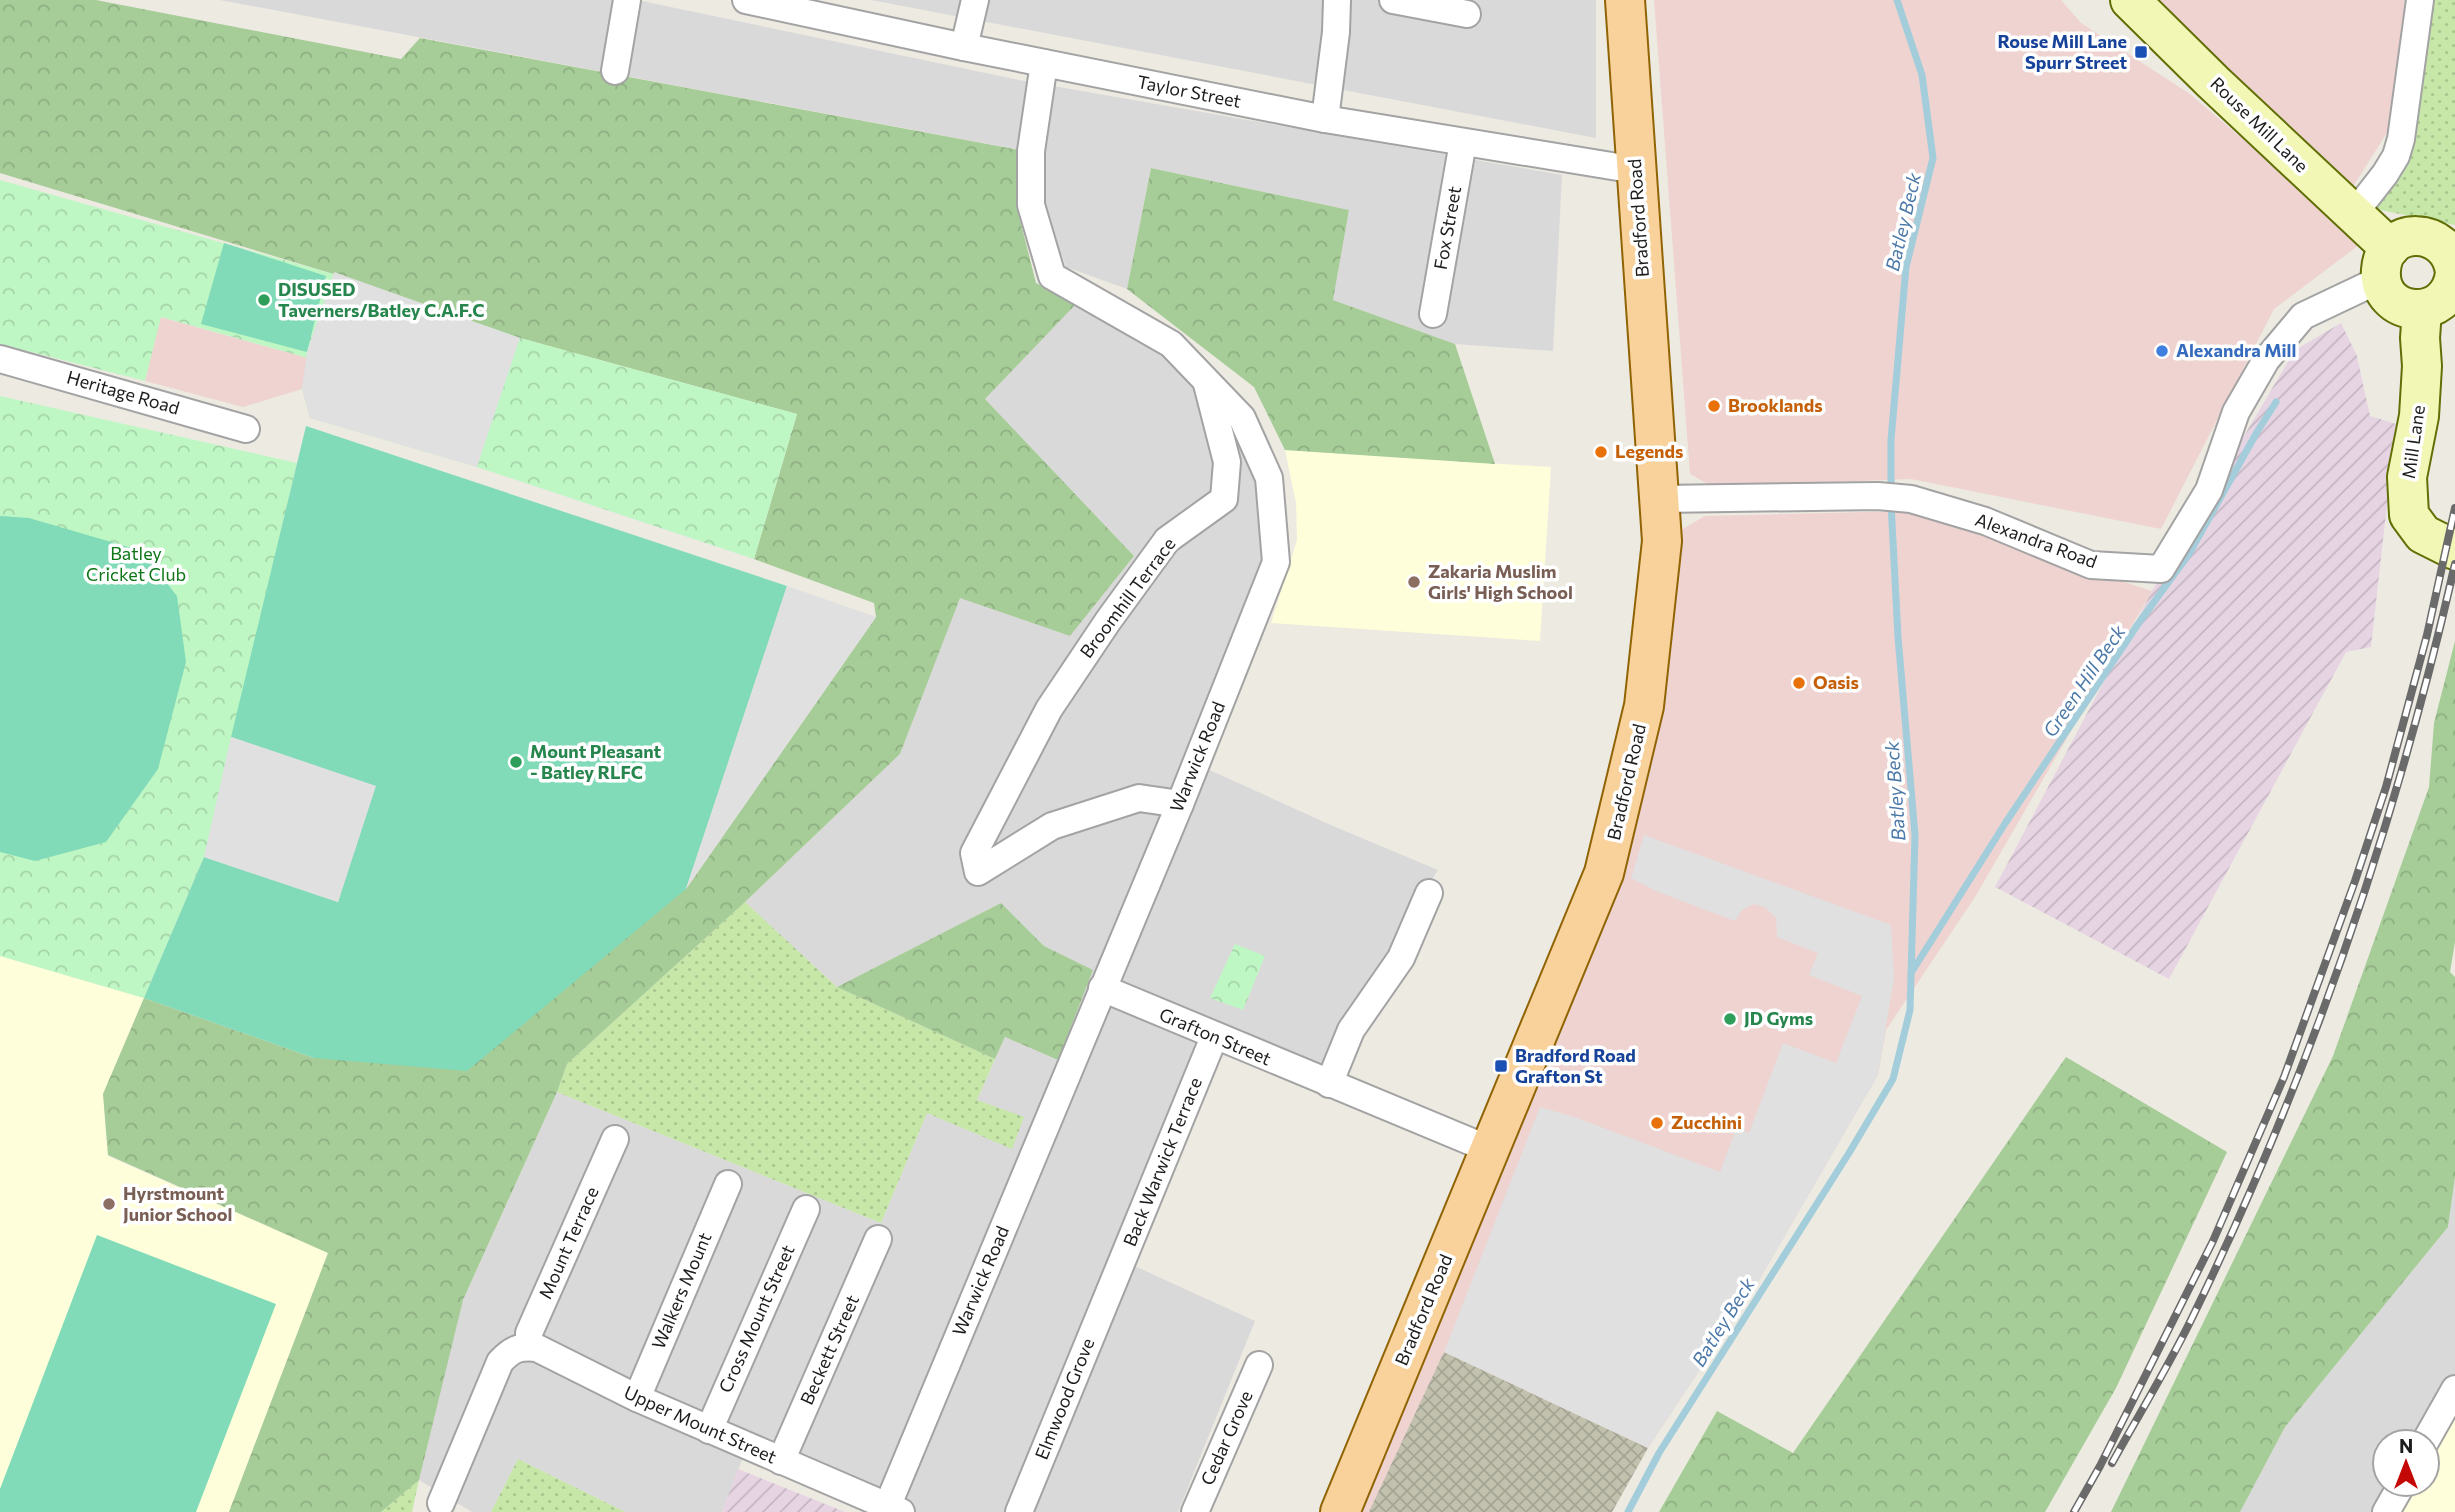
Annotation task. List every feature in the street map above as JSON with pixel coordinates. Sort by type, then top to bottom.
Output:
[{"type":"main road","name":"Bradford Road","points":[[1340,1512],[1604,873],[1644,706],[1661,541],[1660,499],[1625,0]]},
{"type":"main road","name":"Rouse Mill Lane","points":[[2130,0],[2353,215],[2386,264]]},
{"type":"main road","points":[[2410,237],[2432,239],[2449,253],[2449,281],[2400,305],[2385,290],[2386,264],[2399,240],[2410,237]]},
{"type":"main road","name":"Mill Lane","points":[[2449,281],[2420,338],[2422,366],[2419,416],[2407,477],[2409,515],[2423,534],[2455,550]]},
{"type":"street","points":[[615,71],[627,0]]},
{"type":"street","name":"Taylor Street","points":[[746,0],[964,47],[1325,119],[1636,170]]},
{"type":"street","points":[[964,47],[975,0]]},
{"type":"street","points":[[1325,119],[1336,32],[1337,0]]},
{"type":"street","points":[[1393,0],[1467,14]]},
{"type":"street","points":[[2353,215],[2396,156],[2401,139],[2420,0]]},
{"type":"street","name":"Warwick Road","points":[[891,1510],[1102,988],[1180,804],[1276,562],[1269,478],[1242,418],[1171,344],[1052,276],[1031,205],[1031,152],[1044,63]]},
{"type":"street","name":"Fox Street","points":[[1433,314],[1463,142]]},
{"type":"street","name":"Alexandra Road","points":[[1660,499],[1878,496],[1911,499],[1985,521],[2091,565],[2161,569],[2209,490],[2235,412],[2266,360],[2303,316],[2386,264]]},
{"type":"street","name":"Heritage Road","points":[[0,359],[246,429]]},
{"type":"street","name":"Broomhill Terrace","points":[[1180,804],[1139,798],[1052,826],[978,872],[974,853],[1049,709],[1167,540],[1224,499],[1227,462],[1206,379]]},
{"type":"street","points":[[1329,1084],[1351,1030],[1401,958],[1429,893]]},
{"type":"street","name":"Grafton Street","points":[[1102,988],[1214,1037],[1491,1150]]},
{"type":"street","name":"Back Warwick Terrace","points":[[1112,1287],[1214,1037]]},
{"type":"street","name":"Mount Terrace","points":[[526,1348],[529,1333],[621,1143]]},
{"type":"street","name":"Walkers Mount","points":[[637,1398],[727,1184]]},
{"type":"street","name":"Cross Mount Street","points":[[709,1430],[806,1209]]},
{"type":"street","name":"Beckett Street","points":[[781,1461],[878,1239]]},
{"type":"street","name":"Elmwood Grove","points":[[1019,1512],[1112,1287]]},
{"type":"street","points":[[441,1503],[500,1362],[526,1348]]},
{"type":"street","name":"Upper Mount Street","points":[[526,1348],[891,1510]]},
{"type":"street","name":"Cedar Grove","points":[[1195,1512],[1259,1365]]},
{"type":"street","points":[[2434,1428],[2455,1389]]},
{"type":"shaded area","points":[[220,0],[637,0],[1019,80],[1562,175],[1553,351],[1455,344],[1333,300],[1349,210],[1151,168],[1127,289],[1066,267],[1042,204],[1042,154]]},
{"type":"shaded area","points":[[871,0],[1596,0],[1596,138]]},
{"type":"shaded area","points":[[1654,0],[2061,0],[2081,23],[2190,94],[2363,242],[2274,309],[2161,529],[1911,479],[1713,487],[1690,474]]},
{"type":"shaded area","points":[[2147,0],[2405,0],[2388,131],[2351,190]]},
{"type":"shaded area","points":[[334,272],[520,338],[477,467],[310,418],[302,389],[307,352]]},
{"type":"shaded area","points":[[1077,303],[1157,345],[1230,415],[1259,479],[1263,560],[1203,715],[1183,758],[1438,870],[1322,1075],[1214,1032],[1117,1258],[1255,1321],[1178,1512],[898,1512],[902,1498],[752,1434],[722,1512],[625,1512],[518,1459],[491,1512],[472,1512],[419,1480],[460,1307],[557,1092],[881,1223],[927,1113],[1012,1148],[977,1100],[1005,1037],[1058,1060],[1093,970],[1044,946],[1001,903],[837,987],[745,902],[900,754],[960,597],[1070,636],[1134,556],[985,399]]},
{"type":"shaded area","points":[[160,317],[308,358],[302,389],[243,407],[145,381]]},
{"type":"shaded area","points":[[2341,323],[2357,356],[2370,416],[2396,424],[2371,647],[2346,652],[2169,979],[1995,887],[2152,591],[2295,350]]},
{"type":"shaded area","name":"Zakaria Muslim Girls' High School","points":[[1285,450],[1551,467],[1540,641],[1271,623],[1297,540],[1296,503]]},
{"type":"shaded area","points":[[1906,511],[2152,591],[1975,897],[1886,1030],[1878,1075],[1758,1282],[1648,1448],[1612,1512],[1340,1512],[1523,1069],[1644,706],[1662,541],[1705,516]]},
{"type":"shaded area","points":[[787,586],[876,617],[686,889]]},
{"type":"shaded area","points":[[231,737],[376,786],[338,902],[204,857]]},
{"type":"shaded area","points":[[1644,835],[1891,925],[1894,978],[1878,1075],[1758,1282],[1648,1448],[1444,1352],[1540,1107],[1577,1118],[1720,1172],[1736,1129],[1749,1133],[1783,1043],[1836,1063],[1862,996],[1809,975],[1818,953],[1777,937],[1776,918],[1765,907],[1754,904],[1742,910],[1735,921],[1656,891],[1631,878]]},
{"type":"shaded area","name":"Hyrstmount Junior School","points":[[0,956],[144,998],[103,1094],[108,1156],[328,1253],[229,1512],[0,1512]]},
{"type":"shaded area","points":[[2455,1177],[2455,1512],[2240,1512],[2285,1427],[2448,1227]]},
{"type":"shaded area","points":[[1444,1352],[1648,1448],[1612,1512],[1369,1512]]},
{"type":"shaded area","points":[[2455,1406],[2455,1512],[2396,1512],[2404,1498],[2441,1498],[2441,1431]]},
{"type":"shaded area","points":[[738,1469],[845,1512],[722,1512]]},
{"type":"green space","points":[[0,0],[96,0],[401,59],[420,38],[1019,150],[1018,212],[1036,283],[1077,303],[985,399],[1134,556],[1070,636],[960,598],[900,754],[745,902],[567,1064],[557,1092],[463,1300],[419,1480],[381,1512],[229,1512],[328,1253],[108,1155],[103,1094],[144,998],[314,1058],[686,889],[876,617],[874,603],[754,559],[797,414],[520,338],[330,273],[0,173]]},
{"type":"green space","points":[[2431,0],[2455,0],[2455,225],[2370,208],[2408,164]]},
{"type":"green space","points":[[1151,168],[1349,210],[1333,300],[1455,344],[1495,464],[1285,450],[1254,387],[1127,289]]},
{"type":"green space","points":[[0,180],[330,273],[520,338],[797,414],[754,559],[477,467],[310,418],[302,389],[308,358],[161,317],[145,381],[0,344]]},
{"type":"green space","name":"DISUSED Taverners/Batley C.A.F.C","points":[[224,243],[326,276],[307,352],[201,324]]},
{"type":"green space","name":"Batley Cricket Club","points":[[0,396],[297,463],[204,857],[144,998],[0,956]]},
{"type":"green space","name":"Mount Pleasant - Batley RLFC","points":[[306,426],[787,586],[686,889],[467,1071],[314,1058],[144,998],[204,857],[338,902],[375,786],[231,737]]},
{"type":"green space","points":[[0,516],[29,518],[142,551],[177,596],[186,662],[158,769],[106,842],[35,861],[0,852]]},
{"type":"green space","points":[[2455,641],[2455,942],[2450,972],[2455,977],[2455,1177],[2448,1227],[2285,1427],[2240,1512],[2111,1512],[2333,1056],[2429,787],[2434,723]]},
{"type":"green space","points":[[745,902],[837,987],[995,1059],[977,1100],[1024,1117],[1012,1149],[927,1113],[881,1223],[557,1092],[567,1064]]},
{"type":"green space","points":[[1001,903],[1044,946],[1093,970],[1058,1060],[1005,1037],[995,1059],[837,987]]},
{"type":"green space","points":[[1235,944],[1265,956],[1243,1010],[1210,998]]},
{"type":"green space","points":[[2066,1057],[2227,1152],[2116,1388],[2045,1512],[1659,1512],[1717,1411],[1793,1453]]},
{"type":"green space","points":[[97,1235],[276,1304],[196,1512],[0,1512],[0,1489]]},
{"type":"green space","points":[[518,1459],[625,1512],[491,1512]]},
{"type":"green space","points":[[419,1480],[412,1512],[381,1512]]},
{"type":"waterway","name":"Batley Beck","points":[[1891,491],[1891,440],[1906,267],[1933,158],[1922,75],[1897,0]]},
{"type":"waterway","name":"Green Hill Beck","points":[[1911,973],[2006,822],[2138,624],[2189,554],[2276,402]]},
{"type":"waterway","name":"Batley Beck","points":[[1628,1512],[1659,1453],[1893,1079],[1910,1010],[1915,835],[1898,637],[1891,503]]},
{"type":"railway","points":[[2074,1512],[2100,1466],[2213,1241],[2284,1077],[2386,787],[2427,635],[2455,508]]},
{"type":"railway","points":[[2112,1463],[2191,1320],[2234,1229],[2310,1044],[2345,950],[2376,854],[2432,661],[2455,564]]},
{"type":"place","name":"Rouse Mill Lane Spurr Street","points":[[2141,52]]},
{"type":"place","name":"DISUSED Taverners/Batley C.A.F.C","points":[[264,300]]},
{"type":"place","name":"Alexandra Mill","points":[[2162,351]]},
{"type":"place","name":"Brooklands","points":[[1714,406]]},
{"type":"place","name":"Legends","points":[[1601,452]]},
{"type":"place","name":"Zakaria Muslim Girls' High School","points":[[1414,582]]},
{"type":"place","name":"Oasis","points":[[1799,683]]},
{"type":"place","name":"Mount Pleasant - Batley RLFC","points":[[516,762]]},
{"type":"place","name":"JD Gyms","points":[[1730,1019]]},
{"type":"place","name":"Bradford Road Grafton St","points":[[1501,1066]]},
{"type":"place","name":"Zucchini","points":[[1657,1123]]},
{"type":"place","name":"Hyrstmount Junior School","points":[[109,1204]]}]
